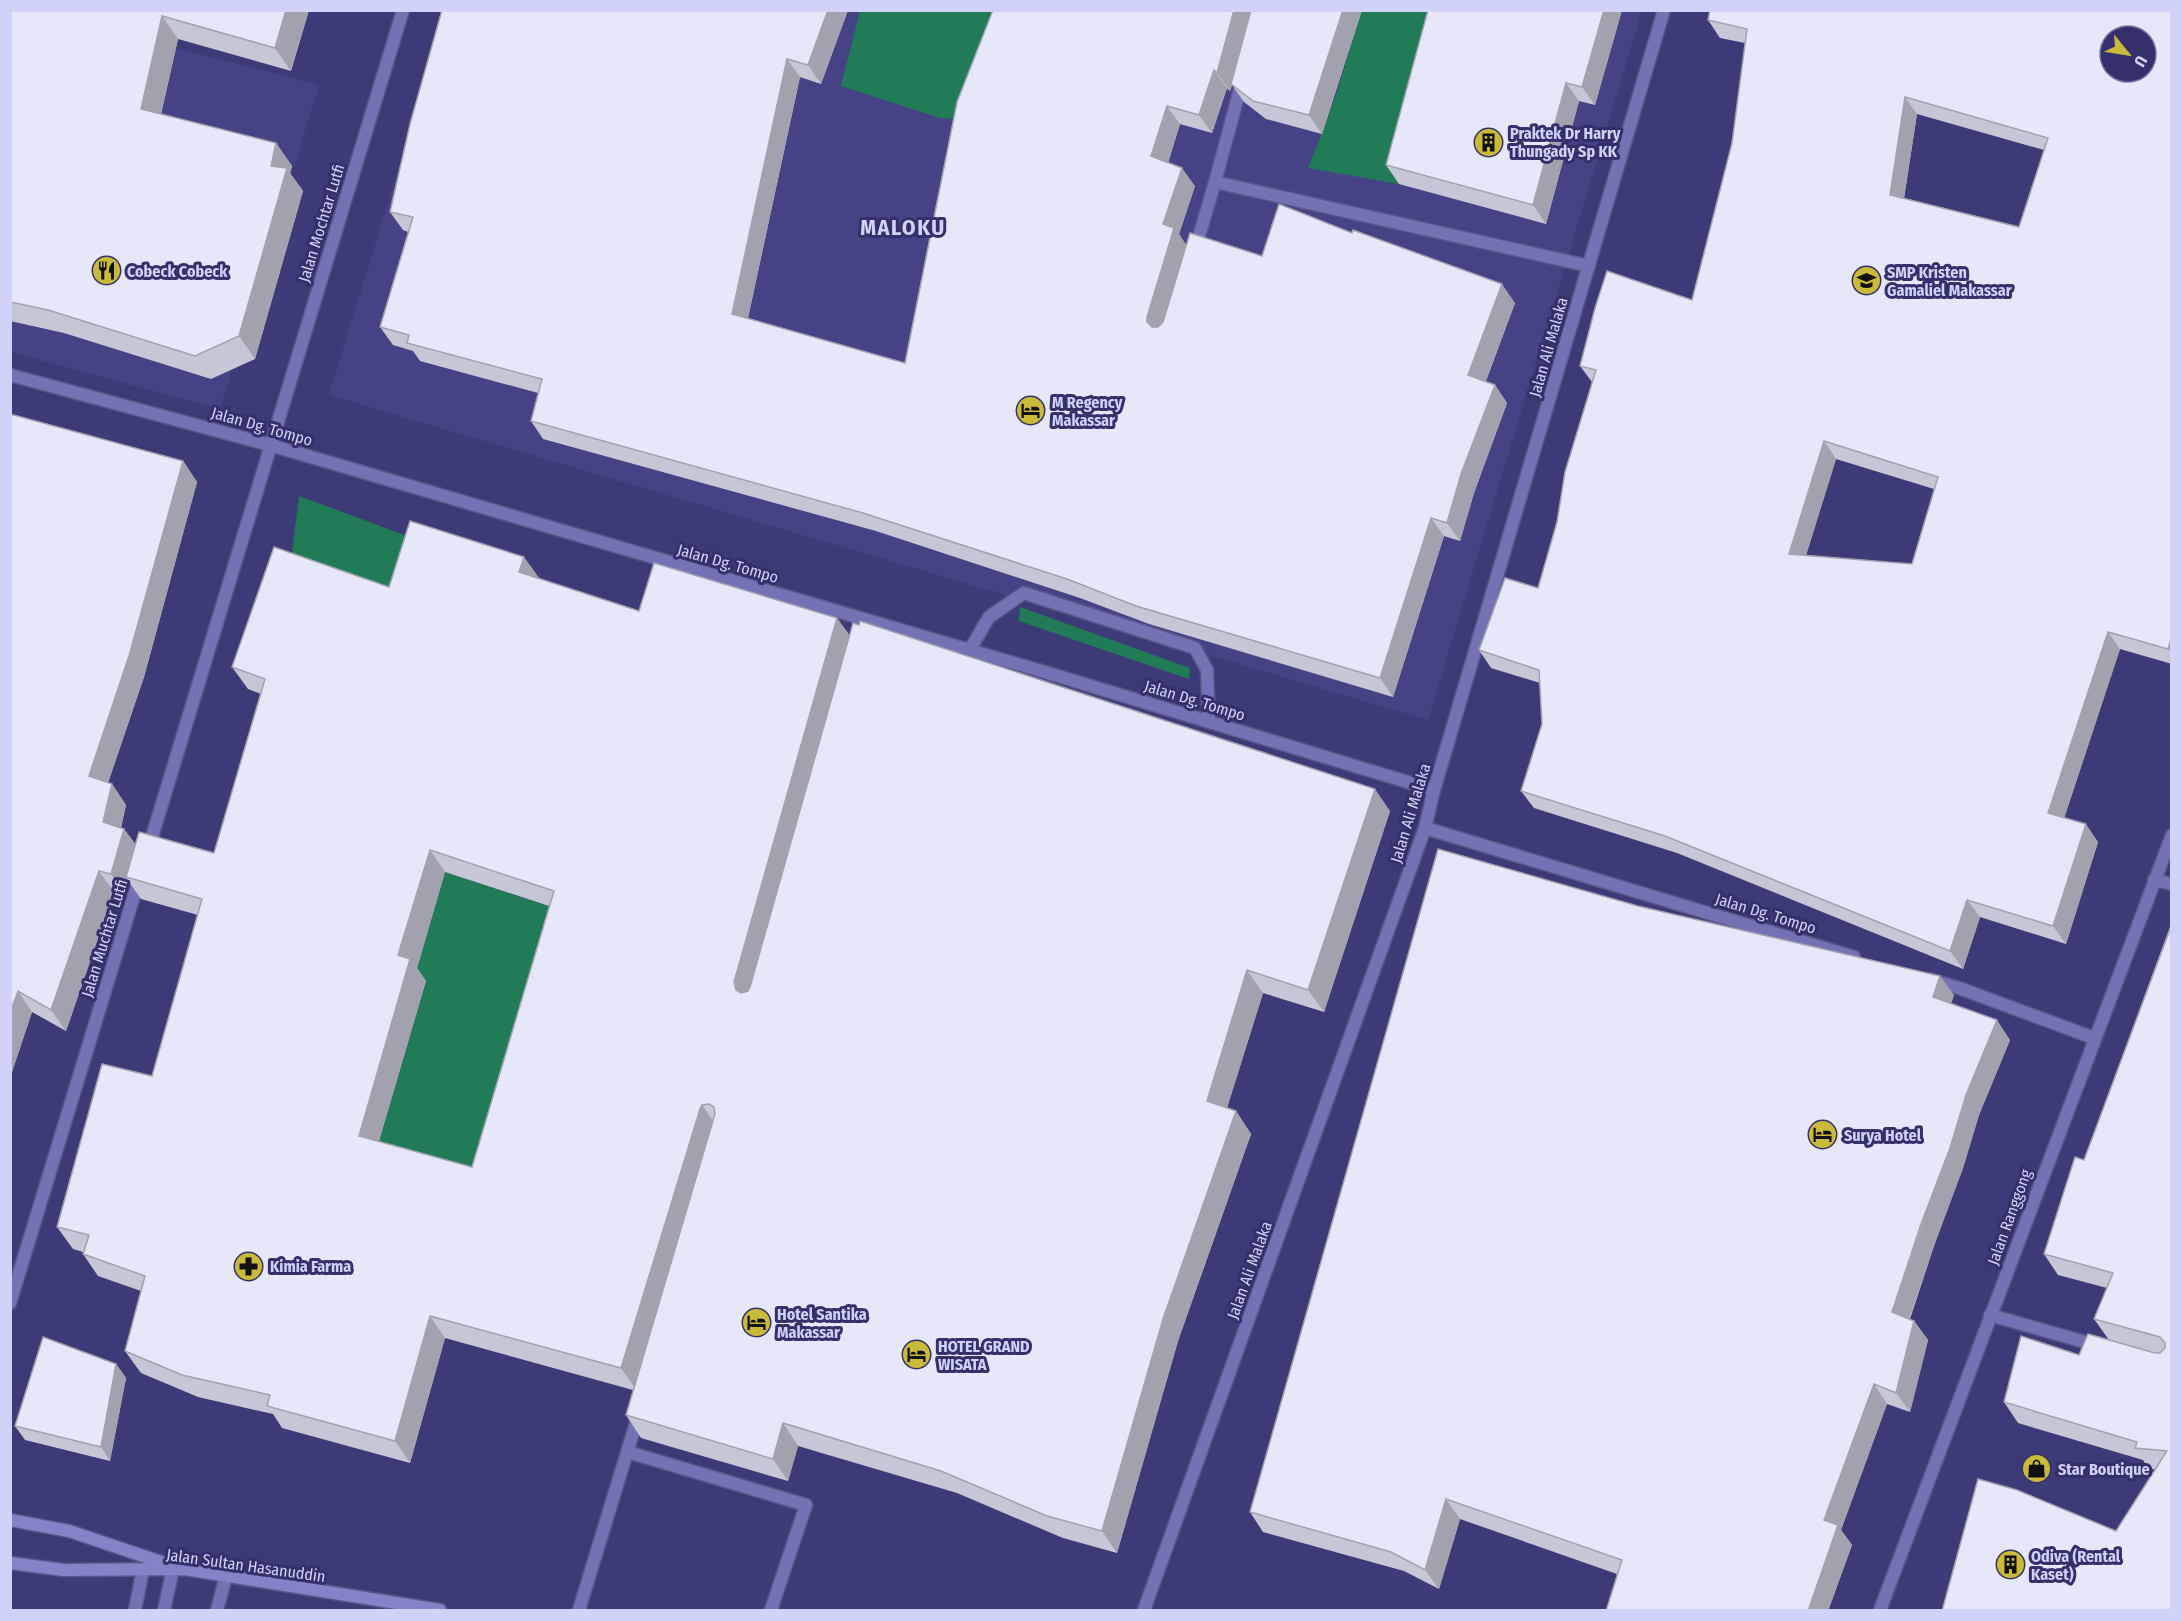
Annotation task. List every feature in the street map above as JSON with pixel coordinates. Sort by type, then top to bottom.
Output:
[{"type":"main road","points":[[10,1520],[69,1531],[178,1569]]},
{"type":"main road","name":"Jalan Sultan Hasanuddin","points":[[10,1563],[64,1570],[178,1569],[440,1611]]},
{"type":"street","name":"Jalan Mochtar Lutfi","points":[[270,445],[403,10]]},
{"type":"street","name":"Jalan Ali Malaka","points":[[1144,1611],[1425,828],[1434,790],[1664,10]]},
{"type":"street","points":[[1192,260],[1245,68]]},
{"type":"street","points":[[1215,182],[1589,266]]},
{"type":"street","name":"Jalan Dg. Tompo","points":[[10,375],[270,445],[868,626],[969,651],[1434,790]]},
{"type":"street","name":"Jalan Muchtar Lutfi","points":[[10,1303],[270,445]]},
{"type":"street","points":[[969,651],[989,617],[1024,593],[1195,648],[1207,670],[1209,722]]},
{"type":"street","name":"Jalan Dg. Tompo","points":[[1425,828],[1870,962]]},
{"type":"street","name":"Jalan Ranggong","points":[[1880,1611],[2172,835]]},
{"type":"street","points":[[2154,880],[2172,884]]},
{"type":"street","points":[[1915,975],[1959,988],[2094,1038]]},
{"type":"street","points":[[1990,1315],[2115,1350]]},
{"type":"street","points":[[579,1611],[641,1406]]},
{"type":"street","points":[[627,1452],[806,1505],[771,1611]]},
{"type":"street","points":[[135,1611],[144,1569]]},
{"type":"street","points":[[164,1611],[178,1569]]},
{"type":"street","points":[[218,1611],[225,1576]]},
{"type":"shaded area","points":[[10,11],[34,11],[319,85],[220,409],[11,352]]},
{"type":"shaded area","points":[[447,11],[1642,11],[1428,720],[329,395]]},
{"type":"green space","points":[[997,10],[970,120],[940,118],[841,86],[860,11]]},
{"type":"green space","points":[[1359,11],[1446,11],[1399,184],[1308,168],[1337,91]]},
{"type":"green space","points":[[299,496],[426,543],[407,610],[290,569]]},
{"type":"green space","points":[[1020,607],[1190,668],[1189,679],[1019,621]]},
{"type":"green space","points":[[445,872],[569,913],[487,1189],[374,1158],[426,982],[414,977]]},
{"type":"building","points":[[10,10],[286,10],[275,48],[162,16],[141,109],[276,143],[271,166],[287,168],[239,336],[195,356],[48,310],[10,302]]},
{"type":"building","points":[[442,10],[828,10],[808,65],[787,59],[732,314],[905,363],[957,102],[993,10],[1234,10],[1217,73],[1214,70],[1199,115],[1167,106],[1151,156],[1182,168],[1163,224],[1174,228],[1147,322],[1152,327],[1158,327],[1163,322],[1190,233],[1262,256],[1279,204],[1352,233],[1353,230],[1502,284],[1468,375],[1495,385],[1461,474],[1447,523],[1431,518],[1380,678],[1136,606],[1067,579],[863,513],[531,421],[542,379],[407,343],[409,335],[380,327],[413,217],[390,212],[410,124]]},
{"type":"building","points":[[1251,10],[1343,10],[1309,115],[1253,101],[1231,84]]},
{"type":"building","points":[[1428,10],[1604,10],[1582,87],[1566,83],[1533,205],[1386,165]]},
{"type":"building","points":[[1710,10],[2172,10],[2172,636],[2168,649],[2108,632],[2048,813],[2086,824],[2053,926],[1967,900],[1950,951],[1665,836],[1521,791],[1542,724],[1539,670],[1479,650],[1505,578],[1538,588],[1557,522],[1565,472],[1596,370],[1580,366],[1607,271],[1692,300],[1732,143],[1747,29],[1708,20]],"holes":[[[1905,97],[2048,138],[2019,227],[1890,195]],[[1824,441],[1938,477],[1912,564],[1789,554]]]},
{"type":"building","points":[[10,414],[183,461],[129,656],[89,776],[112,784],[103,822],[124,829],[111,874],[99,871],[51,1010],[18,991],[10,1013]]},
{"type":"building","points":[[410,521],[524,557],[519,572],[639,611],[654,563],[837,618],[734,982],[736,990],[741,993],[748,991],[750,987],[853,623],[859,625],[860,621],[1375,789],[1308,990],[1247,970],[1207,1101],[1236,1111],[1163,1319],[1102,1531],[1047,1516],[941,1471],[783,1423],[773,1459],[626,1415],[715,1114],[714,1107],[709,1104],[702,1105],[700,1109],[621,1368],[430,1316],[395,1441],[267,1406],[270,1395],[182,1375],[125,1351],[145,1276],[83,1254],[89,1235],[57,1227],[102,1064],[152,1076],[202,899],[126,877],[139,832],[214,853],[265,679],[232,667],[274,547],[389,587]],"holes":[[[430,850],[554,891],[472,1167],[359,1136],[410,959],[398,955]]]},
{"type":"building","points":[[1438,849],[1638,906],[1940,976],[1933,997],[1997,1020],[1966,1095],[1950,1148],[1921,1224],[1892,1312],[1914,1321],[1896,1393],[1874,1384],[1824,1520],[1838,1525],[1808,1611],[1606,1611],[1622,1560],[1446,1499],[1425,1570],[1391,1552],[1250,1512]]},
{"type":"building","points":[[2172,924],[2172,1611],[1942,1611],[1978,1479],[2017,1490],[2116,1531],[2167,1451],[2135,1448],[2137,1442],[2004,1402],[2021,1336],[2079,1355],[2088,1334],[2155,1353],[2160,1353],[2165,1348],[2165,1343],[2160,1337],[2094,1319],[2113,1273],[2044,1254],[2075,1157],[2084,1160]]},
{"type":"building","points":[[43,1337],[116,1364],[101,1447],[15,1426]]},
{"type":"place","name":"Praktek Dr Harry Thungady Sp KK","points":[[1489,142]]},
{"type":"place","name":"Cobeck Cobeck","points":[[106,271]]},
{"type":"place","name":"SMP Kristen Gamaliel Makassar","points":[[1866,281]]},
{"type":"place","name":"M Regency Makassar","points":[[1031,411]]},
{"type":"place","name":"Surya Hotel","points":[[1823,1135]]},
{"type":"place","name":"Kimia Farma","points":[[249,1266]]},
{"type":"place","name":"Hotel Santika Makassar","points":[[756,1323]]},
{"type":"place","name":"HOTEL GRAND WISATA","points":[[917,1355]]},
{"type":"place","name":"Star Boutique","points":[[2037,1469]]},
{"type":"place","name":"Odiva (Rental Kaset)","points":[[2010,1565]]},
{"type":"district","name":"MALOKU","points":[[903,227]]}]
